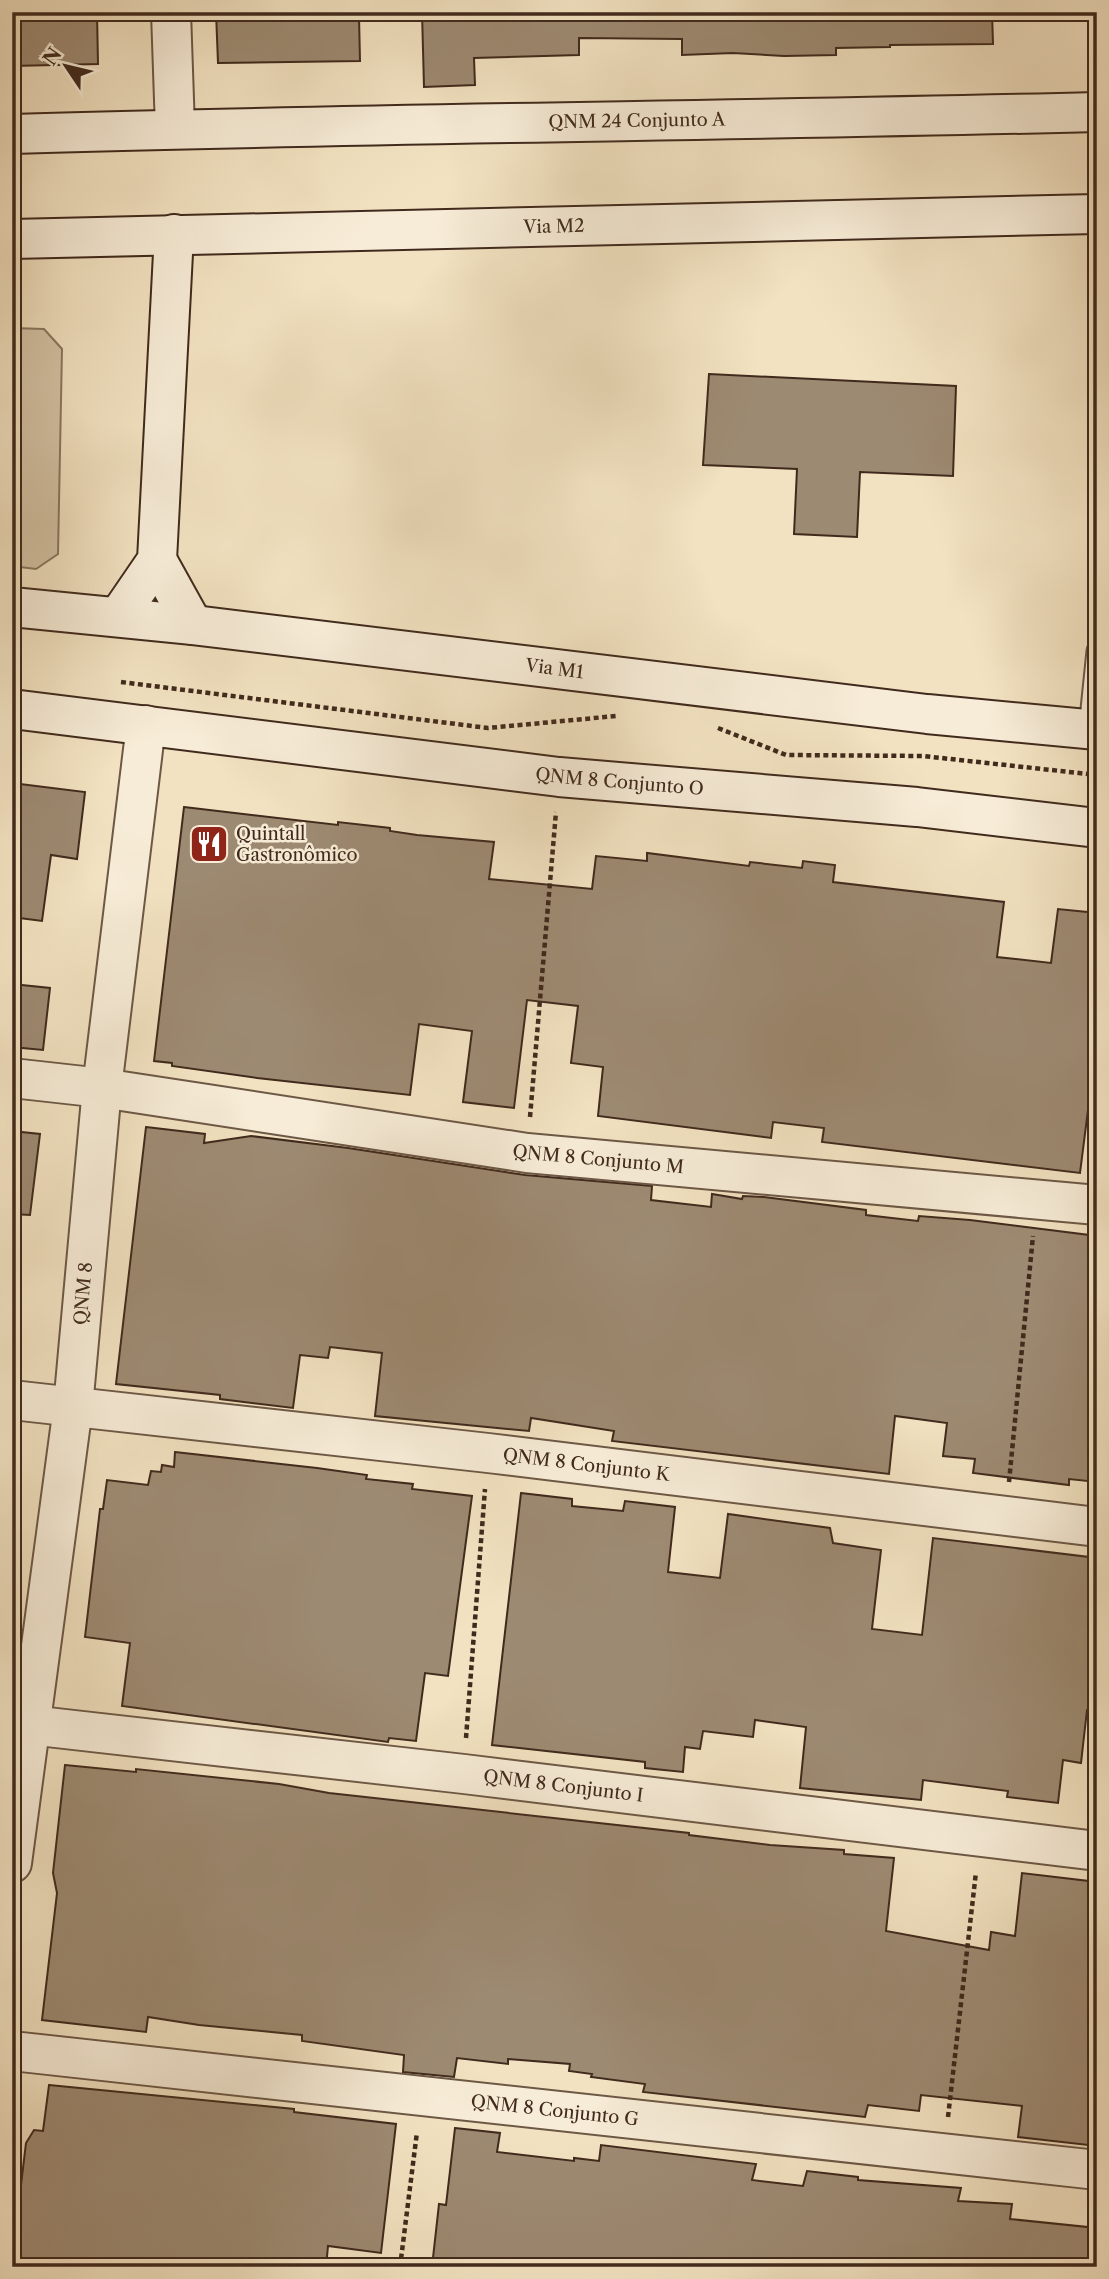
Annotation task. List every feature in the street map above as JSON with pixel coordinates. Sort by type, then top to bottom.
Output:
[{"type":"street","points":[[171,12],[175,129]]},
{"type":"street","name":"QNM 24 Conjunto A","points":[[12,134],[1097,112]]},
{"type":"street","name":"Via M2","points":[[12,239],[1097,214]]},
{"type":"street","points":[[118,617],[157,560],[174,234]]},
{"type":"street","points":[[157,560],[193,625]]},
{"type":"street","name":"Via M1","points":[[12,607],[193,625],[927,714],[1093,729]]},
{"type":"street","name":"QNM 8 Conjunto O","points":[[12,709],[559,777],[917,807],[1097,828]]},
{"type":"street","name":"QNM 8","points":[[12,1863],[21,1724],[73,1407],[102,1088],[146,725]]},
{"type":"street","points":[[917,807],[987,788],[1097,802]]},
{"type":"street","name":"QNM 8 Conjunto M","points":[[12,1078],[102,1088],[527,1153],[1097,1205]]},
{"type":"street","name":"QNM 8 Conjunto K","points":[[12,1400],[488,1453],[1097,1527]]},
{"type":"street","name":"QNM 8 Conjunto I","points":[[21,1724],[464,1774],[1097,1851]]},
{"type":"street","name":"QNM 8 Conjunto G","points":[[12,2051],[1097,2170]]},
{"type":"lane","points":[[1093,729],[1097,651]]},
{"type":"path","points":[[118,682],[488,728],[625,716]]},
{"type":"path","points":[[714,727],[786,755],[923,756],[1097,775]]},
{"type":"path","points":[[917,807],[923,756]]},
{"type":"path","points":[[527,1153],[559,777]]},
{"type":"path","points":[[1006,1518],[1036,1198]]},
{"type":"path","points":[[464,1774],[488,1453]]},
{"type":"path","points":[[944,2152],[980,1837]]},
{"type":"path","points":[[400,2267],[422,2097]]},
{"type":"shaded area","points":[[12,328],[44,329],[62,349],[58,554],[36,569],[12,566]]},
{"type":"building","points":[[12,12],[97,12],[98,64],[12,66]]},
{"type":"building","points":[[216,12],[346,12],[346,16],[359,16],[360,61],[218,63]]},
{"type":"building","points":[[422,12],[992,12],[993,44],[836,48],[836,55],[682,55],[682,39],[579,38],[579,55],[474,58],[475,85],[424,87]]},
{"type":"building","points":[[709,374],[956,386],[953,476],[860,472],[857,537],[794,534],[797,469],[703,465]]},
{"type":"building","points":[[12,783],[85,792],[77,859],[51,855],[42,921],[12,917]]},
{"type":"building","points":[[184,807],[338,825],[338,822],[390,828],[390,831],[417,835],[494,842],[489,879],[592,889],[596,856],[647,861],[647,853],[749,866],[750,862],[802,868],[803,861],[835,865],[833,882],[1004,902],[997,957],[1051,963],[1058,909],[1097,913],[1097,1112],[1088,1110],[1080,1173],[822,1142],[824,1128],[773,1122],[771,1138],[598,1116],[603,1067],[571,1063],[578,1006],[527,1000],[514,1108],[463,1102],[472,1031],[419,1024],[410,1095],[257,1078],[154,1061]]},
{"type":"building","points":[[12,984],[50,988],[43,1050],[12,1047]]},
{"type":"building","points":[[146,1127],[205,1134],[204,1143],[251,1136],[525,1175],[652,1186],[651,1200],[711,1207],[712,1194],[742,1199],[743,1196],[764,1197],[866,1210],[866,1215],[918,1221],[919,1216],[970,1220],[1097,1236],[1097,1482],[1069,1479],[1069,1485],[973,1473],[975,1459],[943,1456],[947,1423],[895,1416],[889,1474],[612,1441],[614,1431],[531,1418],[529,1431],[375,1416],[382,1353],[330,1347],[328,1358],[300,1355],[293,1408],[220,1399],[220,1395],[116,1384]]},
{"type":"building","points":[[12,1131],[40,1134],[30,1215],[12,1214]]},
{"type":"building","points":[[175,1452],[367,1475],[366,1479],[413,1484],[412,1489],[472,1496],[448,1676],[425,1673],[416,1741],[389,1738],[388,1742],[122,1706],[130,1643],[85,1637],[100,1509],[103,1509],[107,1480],[148,1485],[151,1471],[161,1472],[162,1465],[174,1467]]},
{"type":"building","points":[[521,1493],[572,1499],[572,1506],[623,1511],[625,1501],[675,1507],[668,1572],[720,1578],[728,1514],[830,1528],[833,1543],[881,1550],[872,1629],[922,1635],[933,1538],[1097,1558],[1097,1711],[1087,1710],[1081,1763],[1063,1760],[1058,1803],[1007,1797],[1008,1791],[923,1780],[921,1800],[800,1788],[806,1727],[755,1720],[753,1737],[703,1731],[700,1749],[685,1747],[683,1772],[645,1768],[645,1762],[492,1745]]},
{"type":"building","points":[[65,1765],[136,1772],[136,1769],[279,1784],[329,1793],[689,1833],[770,1845],[844,1850],[844,1854],[894,1858],[886,1931],[989,1950],[991,1932],[1015,1936],[1022,1873],[1097,1882],[1097,2146],[1018,2137],[1022,2106],[921,2095],[919,2111],[868,2105],[865,2117],[643,2092],[645,2084],[591,2077],[592,2074],[569,2071],[570,2064],[508,2059],[508,2064],[457,2058],[454,2077],[403,2072],[404,2055],[302,2041],[302,2035],[148,2017],[146,2032],[42,2020],[57,1893],[53,1873]]},
{"type":"building","points":[[49,2085],[294,2109],[294,2112],[396,2124],[381,2253],[328,2246],[326,2267],[14,2267],[26,2143],[34,2130],[43,2131]]},
{"type":"building","points":[[455,2128],[500,2133],[497,2152],[574,2161],[574,2158],[599,2161],[601,2145],[756,2164],[752,2180],[803,2186],[807,2171],[858,2177],[858,2180],[961,2188],[958,2201],[1012,2204],[1010,2219],[1097,2228],[1097,2267],[506,2267],[433,2258],[439,2204],[446,2205]]},
{"type":"place","name":"Quintall Gastronômico","points":[[209,844]]}]
